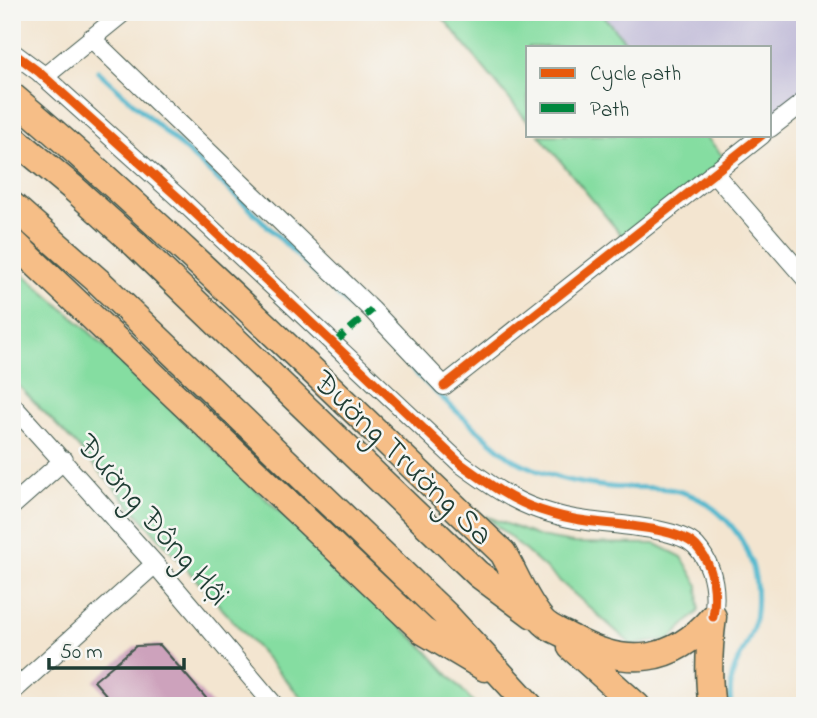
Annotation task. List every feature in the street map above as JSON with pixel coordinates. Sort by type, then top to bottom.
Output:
[{"type":"highway","points":[[12,96],[94,165],[503,553],[542,621],[601,652],[616,657],[636,658],[658,656],[681,646],[699,634],[713,617]]},
{"type":"highway","name":"Đường Trường Sa","points":[[12,137],[135,244],[478,574],[542,621],[638,706]]},
{"type":"highway","points":[[12,205],[97,280],[447,616],[511,682],[530,706]]},
{"type":"highway","points":[[12,241],[423,631],[511,682]]},
{"type":"highway","points":[[712,706],[709,672],[713,617]]},
{"type":"street","points":[[44,77],[124,12]]},
{"type":"street","points":[[91,38],[372,310],[444,386],[761,136]]},
{"type":"street","points":[[12,52],[44,77],[199,217],[461,464],[500,492],[539,510],[584,521],[665,532],[695,545],[712,573],[716,598],[713,617]]},
{"type":"street","points":[[772,126],[805,101]]},
{"type":"street","points":[[713,172],[805,278]]},
{"type":"street","name":"Đường Đông Hội","points":[[12,405],[155,564],[275,706]]},
{"type":"street","points":[[12,506],[64,460]]},
{"type":"street","points":[[12,692],[155,564]]},
{"type":"shaded area","points":[[600,12],[805,12],[805,101],[772,126],[772,46],[629,46]]},
{"type":"green space","points":[[438,12],[600,12],[629,46],[526,46],[526,120]]},
{"type":"green space","points":[[540,136],[706,136],[727,161],[627,242]]},
{"type":"green space","points":[[12,264],[82,325],[424,648],[477,706],[309,706],[76,445],[12,379]]},
{"type":"green space","points":[[486,516],[540,537],[573,543],[656,544],[682,557],[698,585],[699,611],[670,639],[632,645]]},
{"type":"building","points":[[160,645],[213,706],[116,706],[94,681],[136,646]]},
{"type":"waterway","points":[[98,71],[247,206],[355,312]]},
{"type":"waterway","points":[[368,326],[451,407],[501,450],[524,465],[585,484],[674,490],[701,500],[724,518],[734,529],[748,554],[755,575],[756,591],[754,624],[733,674],[731,706]]},
{"type":"marked path","points":[[334,343],[372,310]]},
{"type":"cycle path","points":[[12,52],[39,72],[180,199],[461,464],[508,496],[540,510],[575,519],[660,531],[696,546],[707,562],[713,580],[713,617]]},
{"type":"cycle path","points":[[444,386],[761,136]]}]
